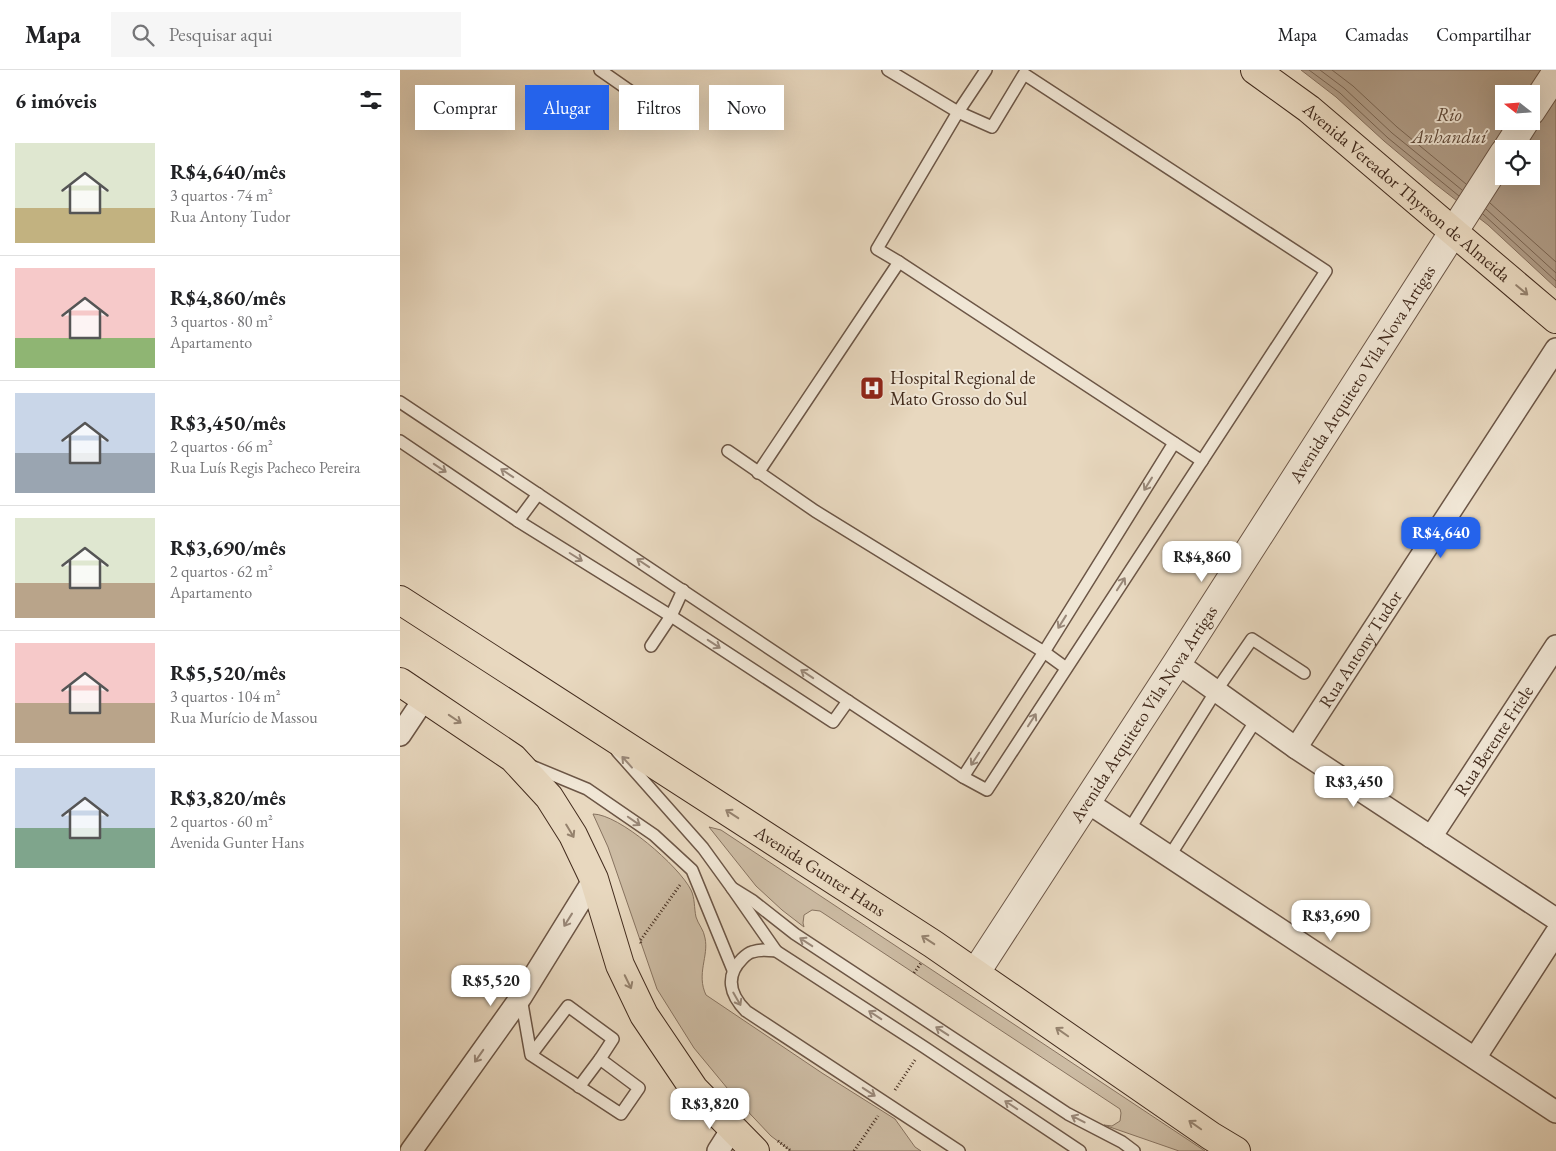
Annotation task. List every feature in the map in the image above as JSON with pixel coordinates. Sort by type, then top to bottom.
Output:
[{"type":"main road","name":"Avenida Vereador Thyrson de Almeida","points":[[1255,70],[1309,109],[1457,224],[1556,319]]},
{"type":"main road","name":"Avenida Gunter Hans","points":[[400,600],[976,972],[1210,1136],[1236,1151]]},
{"type":"main road","points":[[400,682],[513,758],[549,798],[574,835],[594,879],[620,965],[644,1015],[694,1089],[725,1140],[763,1143]]},
{"type":"street","points":[[1540,98],[1556,74]]},
{"type":"street","name":"Avenida Arquiteto Vila Nova Artigas","points":[[976,972],[1495,167]]},
{"type":"street","name":"Rua Antony Tudor","points":[[1296,748],[1556,349]]},
{"type":"street","name":"Rua Berente Friele","points":[[1431,837],[1556,646]]},
{"type":"street","points":[[1176,663],[1296,748],[1556,919]]},
{"type":"street","points":[[400,735],[424,698]]},
{"type":"street","points":[[1087,802],[1556,1112]]},
{"type":"street","points":[[411,1151],[521,997],[594,879]]},
{"type":"street","points":[[1475,1058],[1556,933]]},
{"type":"lane","points":[[600,70],[622,85]]},
{"type":"lane","points":[[400,402],[848,701],[963,777],[987,790],[1326,271],[1024,74],[992,127],[958,112],[888,70]]},
{"type":"lane","points":[[986,70],[958,112],[877,249],[1202,461]]},
{"type":"lane","points":[[758,473],[899,262]]},
{"type":"lane","points":[[400,441],[518,521],[671,616],[833,722],[848,701]]},
{"type":"lane","points":[[963,777],[1044,652],[1174,443]]},
{"type":"lane","points":[[728,451],[815,511],[1044,652],[1066,668]]},
{"type":"lane","points":[[518,521],[538,494]]},
{"type":"lane","points":[[652,646],[671,616],[683,590]]},
{"type":"lane","points":[[1129,830],[1216,691],[1252,639],[1304,673]]},
{"type":"lane","points":[[1170,857],[1256,720]]},
{"type":"lane","points":[[595,726],[703,848],[776,952],[924,1047],[1080,1151]]},
{"type":"lane","points":[[513,758],[587,789],[654,835],[692,870],[733,970],[732,990],[737,1002],[746,1011],[959,1151]]},
{"type":"lane","points":[[732,888],[753,901],[795,934],[1068,1114],[1122,1142],[1134,1151]]},
{"type":"lane","points":[[733,970],[749,952],[760,950],[776,952]]},
{"type":"lane","points":[[521,997],[531,1055],[621,1114],[639,1088],[600,1059]]},
{"type":"lane","points":[[531,1055],[568,1006],[613,1039],[579,1087]]},
{"type":"path","points":[[640,941],[643,949]]},
{"type":"path","points":[[763,1143],[791,1151]]},
{"type":"shaded area","points":[[593,814],[618,822],[647,843],[662,855],[691,890],[696,917],[703,932],[706,945],[702,980],[706,995],[822,1073],[895,1119],[915,1147],[921,1151],[791,1151],[771,1136],[737,1100],[694,1048],[657,989],[608,847]]},
{"type":"shaded area","points":[[709,827],[721,830],[1205,1151],[1179,1151],[1104,1125],[1112,1126],[1120,1121],[1120,1109],[820,911],[812,910],[804,915],[804,927],[756,886]]},
{"type":"water","name":"Rio Anhanduí","points":[[1301,70],[1541,70],[1556,93],[1556,288],[1488,225],[1384,141],[1336,97]]},
{"type":"place","name":"Hospital Regional de Mato Grosso do Sul","points":[[872,388]]}]
